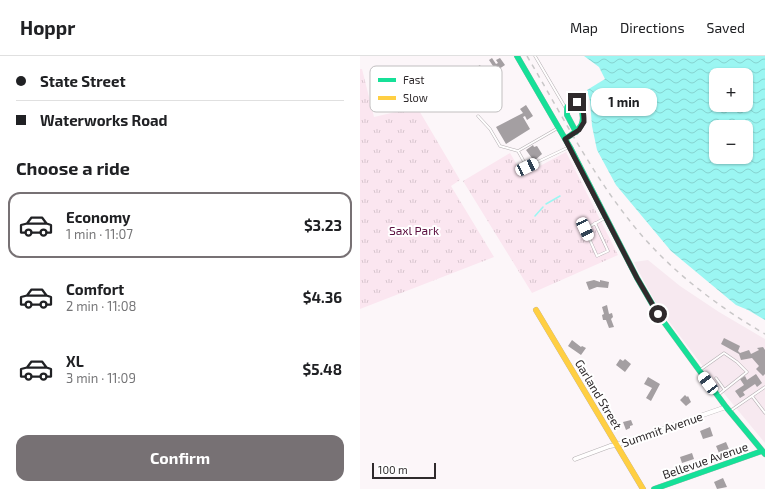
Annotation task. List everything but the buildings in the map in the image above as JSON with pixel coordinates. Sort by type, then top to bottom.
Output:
[{"type":"main road","points":[[517,56],[570,147],[637,278],[658,314],[717,396],[764,452]]},
{"type":"main road","points":[[565,139],[576,132],[584,122],[584,114],[580,104],[574,102],[567,107],[567,115],[576,132]]},
{"type":"main road","name":"Garland Street","points":[[536,310],[643,489]]},
{"type":"main road","name":"Bellevue Avenue","points":[[654,489],[764,452]]},
{"type":"street","name":"Summit Avenue","points":[[575,459],[610,446],[728,409]]},
{"type":"lane","points":[[535,56],[567,110]]},
{"type":"lane","points":[[478,116],[490,129],[500,146],[518,151],[527,167],[570,147]]},
{"type":"lane","points":[[518,151],[558,128]]},
{"type":"lane","points":[[595,223],[608,251],[597,256],[585,229],[595,223],[606,218]]},
{"type":"lane","points":[[699,371],[724,353],[737,362],[747,372],[717,396]]},
{"type":"lane","points":[[716,378],[724,390]]},
{"type":"lane","points":[[728,409],[765,387]]},
{"type":"lane","points":[[752,396],[765,413]]},
{"type":"shaded area","points":[[648,260],[680,286],[719,312],[765,339],[765,443],[717,385],[658,307],[634,262]]},
{"type":"green space","name":"Saxl Park","points":[[360,69],[362,69],[370,101],[370,112],[373,112],[374,117],[396,112],[420,112],[460,180],[451,186],[494,257],[360,309]]},
{"type":"green space","points":[[566,152],[618,255],[532,293],[463,181],[510,153],[523,175]]},
{"type":"water","points":[[584,56],[765,56],[765,320],[736,305],[671,251],[616,185],[597,150],[587,90],[605,79],[599,67]]},
{"type":"waterway","points":[[546,204],[560,196]]},
{"type":"waterway","points":[[535,216],[543,207]]},
{"type":"railway","points":[[527,56],[574,138],[599,178],[640,234],[672,267],[707,296],[765,334]]},
{"type":"traffic: fast","points":[[517,56],[571,149],[637,278],[658,314],[726,407],[765,454]]},
{"type":"traffic: fast","points":[[565,139],[575,132],[579,129],[583,121],[580,105],[574,102],[567,107],[567,115],[576,132]]},
{"type":"traffic: fast","points":[[654,489],[762,451]]},
{"type":"traffic: slow","points":[[536,310],[643,489]]},
{"type":"route","points":[[577,102],[580,104],[584,114],[584,122],[579,130],[565,139],[585,175],[637,278],[658,314]]}]
